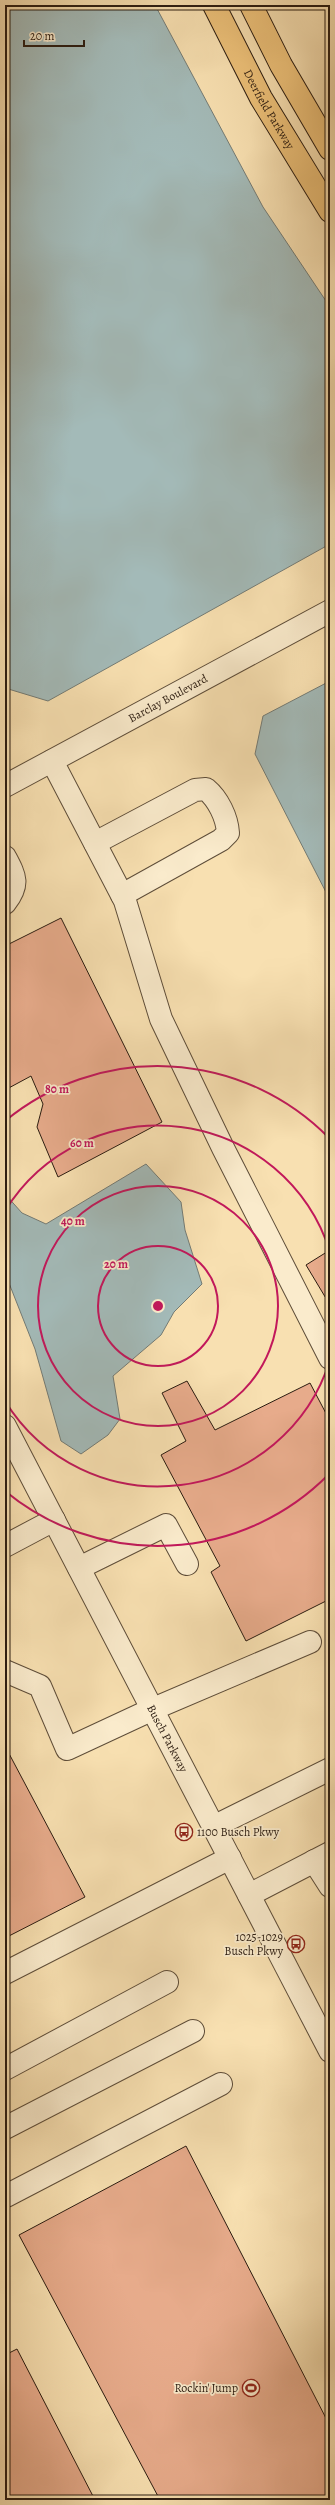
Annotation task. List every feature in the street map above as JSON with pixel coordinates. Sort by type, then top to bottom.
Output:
[{"type":"main road","name":"Deerfield Parkway","points":[[214,5],[261,98],[330,211]]},
{"type":"main road","points":[[251,5],[282,65],[330,149]]},
{"type":"street","name":"Barclay Boulevard","points":[[5,786],[330,611]]},
{"type":"street","points":[[52,761],[122,895],[161,1019],[223,1148],[330,1358]]},
{"type":"street","points":[[95,844],[195,790],[206,789],[214,796],[228,823],[228,832],[221,840],[122,895]]},
{"type":"street","points":[[5,857],[15,876],[14,892],[5,903]]},
{"type":"street","name":"Busch Parkway","points":[[5,1426],[330,2051]]},
{"type":"street","points":[[5,1546],[54,1520]]},
{"type":"street","points":[[79,1568],[166,1526],[187,1564]]},
{"type":"street","points":[[5,1670],[40,1686],[67,1749],[153,1709],[310,1642]]},
{"type":"street","points":[[214,1827],[330,1769]]},
{"type":"street","points":[[249,1895],[322,1857],[330,1886]]},
{"type":"street","points":[[5,1973],[230,1858]]},
{"type":"street","points":[[5,2069],[167,1982]]},
{"type":"street","points":[[5,2128],[193,2031]]},
{"type":"street","points":[[5,2194],[6,2196],[221,2084]]},
{"type":"water","points":[[5,5],[155,5],[263,207],[330,307],[330,544],[48,701],[5,688]]},
{"type":"water","points":[[330,681],[330,900],[255,754],[263,716]]},
{"type":"water","points":[[146,1164],[181,1202],[185,1230],[202,1284],[174,1312],[161,1335],[113,1376],[120,1419],[108,1435],[81,1454],[61,1441],[35,1349],[5,1273],[5,1194],[22,1213],[46,1224]]},
{"type":"building","points":[[61,918],[162,1122],[58,1177],[37,1127],[43,1104],[31,1076],[5,1090],[5,946]]},
{"type":"building","points":[[330,1250],[330,1305],[306,1265]]},
{"type":"building","points":[[187,1381],[215,1430],[310,1383],[330,1421],[330,1599],[246,1641],[211,1572],[220,1566],[161,1455],[186,1441],[162,1393]]},
{"type":"building","points":[[5,1746],[85,1897],[5,1938]]},
{"type":"building","points":[[186,2146],[330,2426],[330,2500],[160,2500],[19,2235]]},
{"type":"building","points":[[17,2349],[95,2500],[5,2500],[5,2355]]},
{"type":"place","name":"1100 Busch Pkwy","points":[[184,1832]]},
{"type":"place","name":"1025-1029 Busch Pkwy","points":[[296,1944]]},
{"type":"place","name":"Rockin' Jump","points":[[251,2388]]}]
